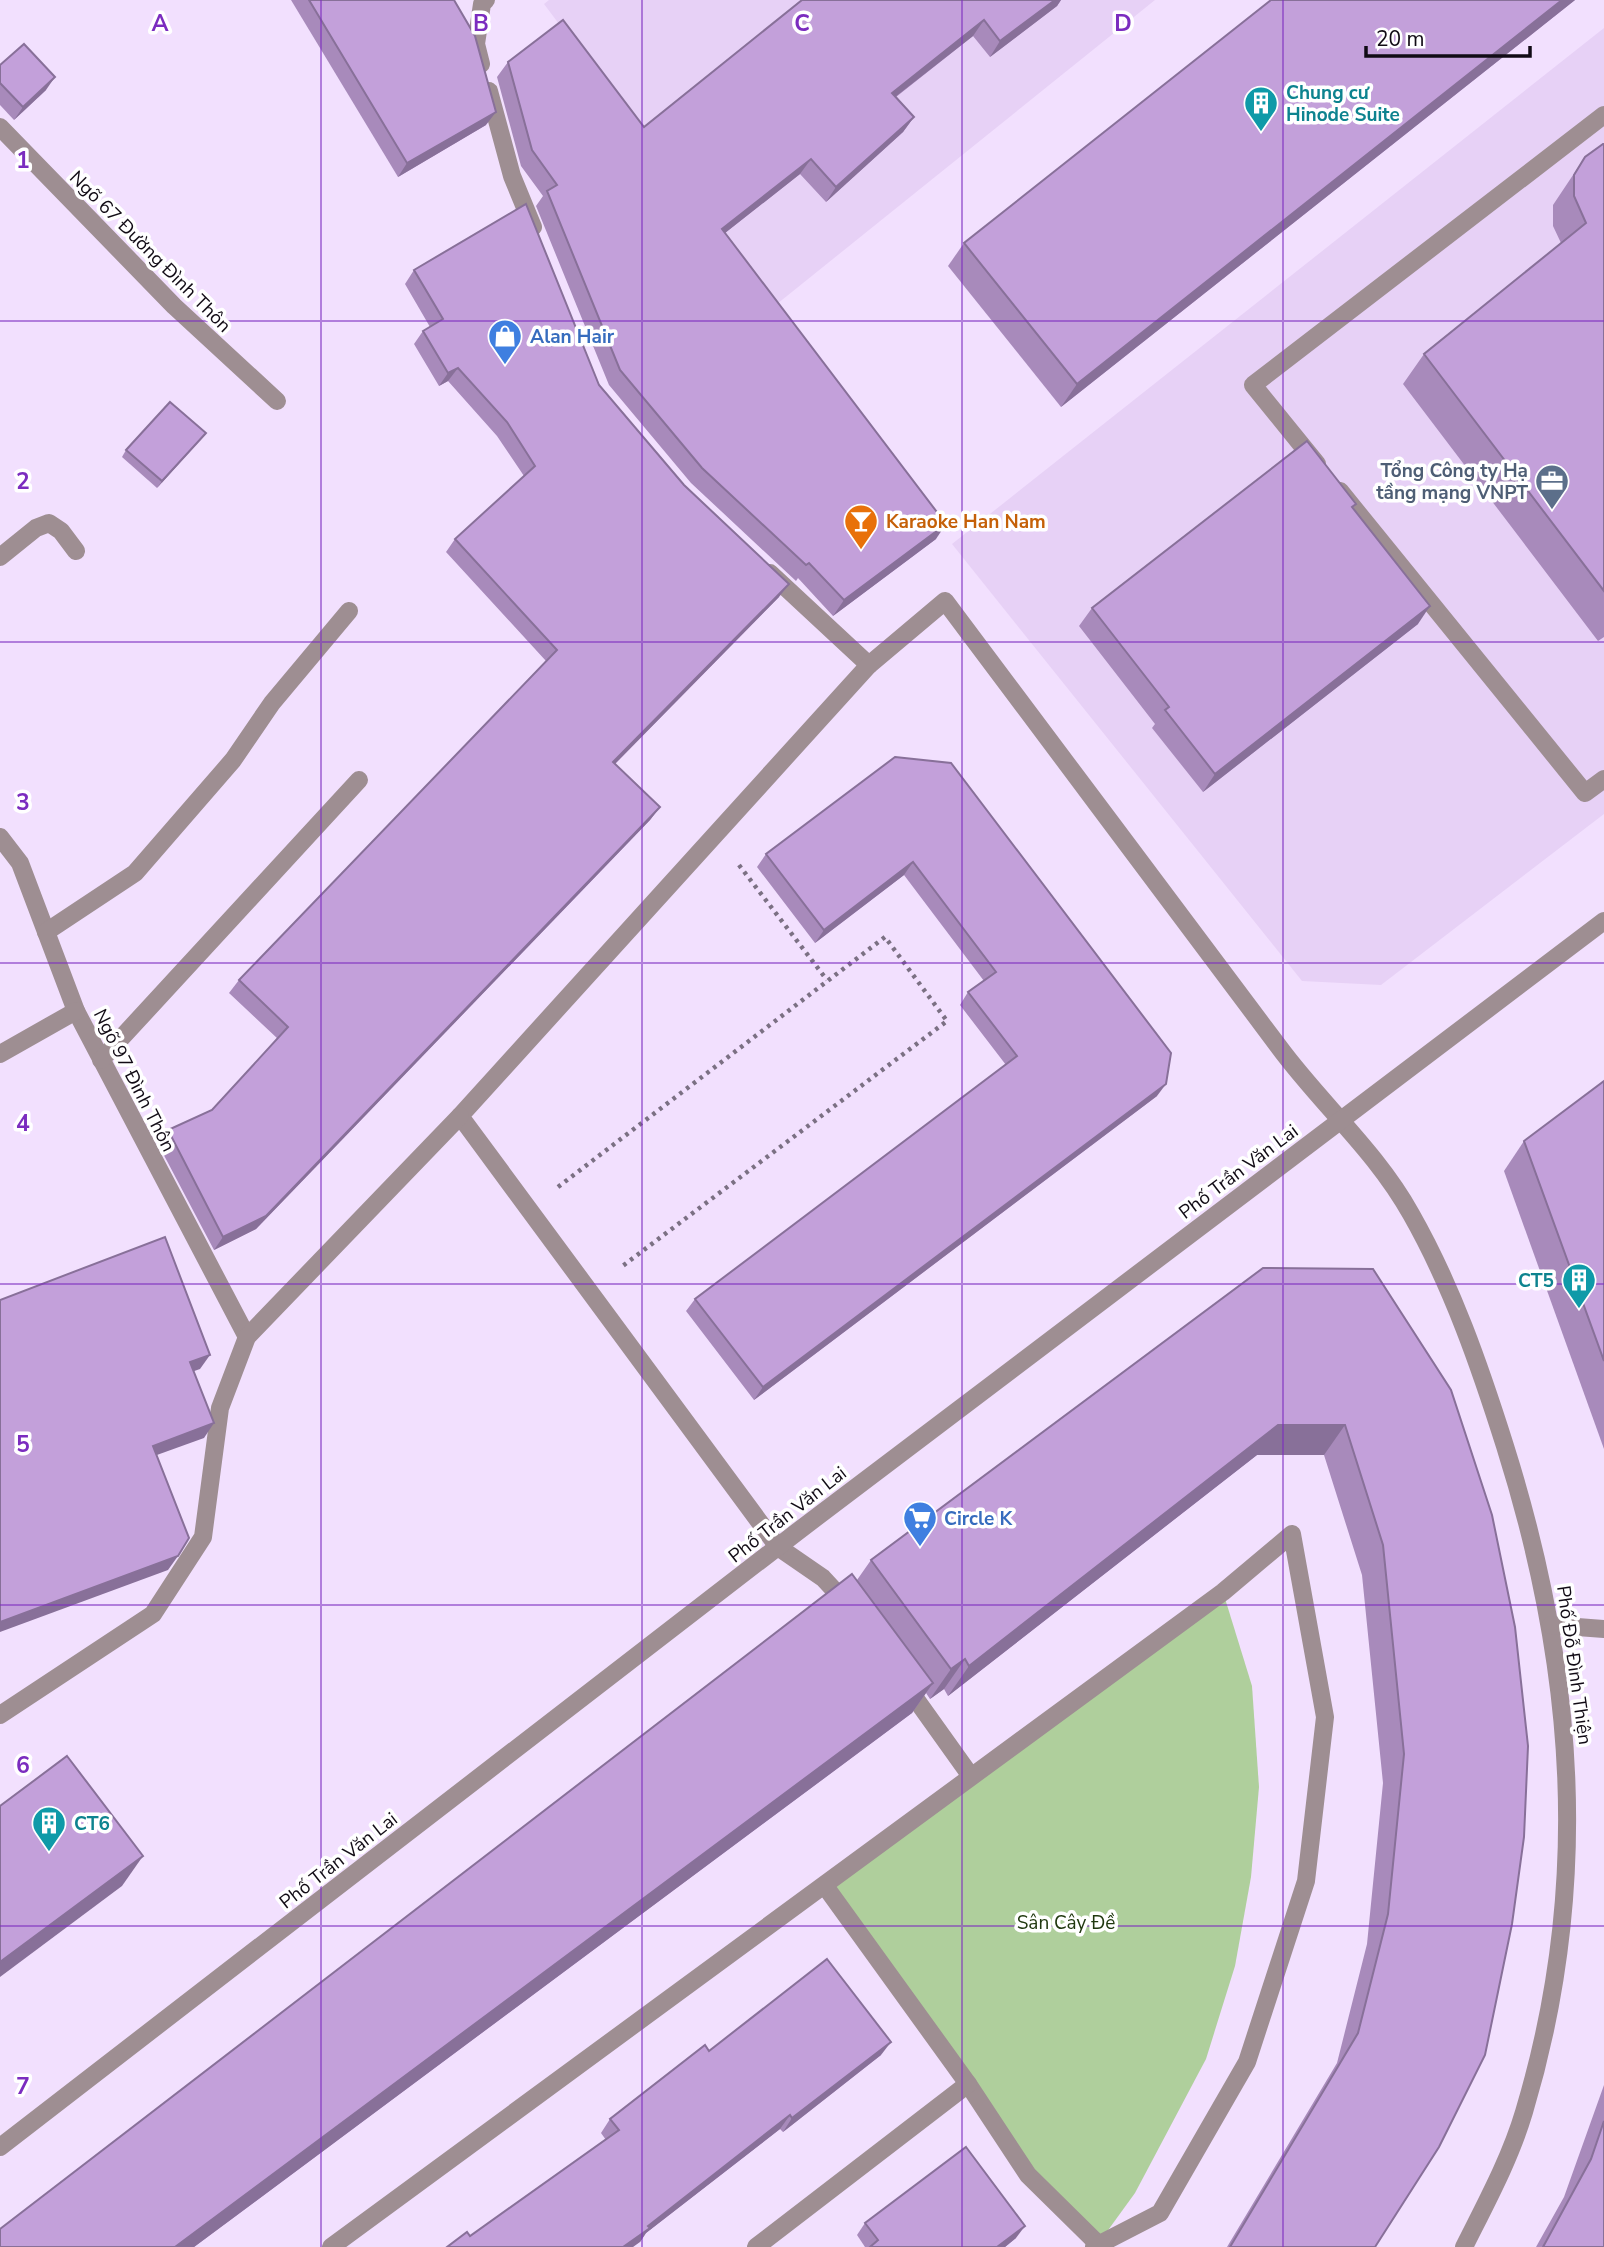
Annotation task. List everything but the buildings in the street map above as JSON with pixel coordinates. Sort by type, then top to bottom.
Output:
[{"type":"street","points":[[486,0],[482,4],[476,44],[512,176],[540,244]]},
{"type":"street","points":[[1604,115],[1254,385],[1585,793],[1604,779]]},
{"type":"street","name":"Ngõ 67 Đường Đình Thôn","points":[[0,128],[174,306],[277,401]]},
{"type":"street","points":[[0,557],[36,528],[49,523],[61,531],[76,551]]},
{"type":"street","points":[[0,1715],[153,1614],[203,1537],[220,1408],[247,1337],[460,1116],[869,665],[761,564]]},
{"type":"street","name":"Phố Đỗ Đình Thiện","points":[[869,665],[945,601],[1281,1050],[1341,1119],[1408,1208],[1455,1308],[1486,1386],[1535,1547],[1551,1625],[1561,1691],[1570,1810],[1563,1920],[1541,2051],[1523,2116],[1493,2191],[1464,2247]]},
{"type":"street","points":[[46,932],[135,873],[233,760],[272,703],[349,611]]},
{"type":"street","points":[[100,1060],[359,780]]},
{"type":"street","name":"Ngõ 97 Đình Thôn","points":[[0,836],[20,863],[61,977],[100,1060],[247,1337]]},
{"type":"street","name":"Phố Trần Văn Lai","points":[[0,2147],[778,1547],[1604,921]]},
{"type":"street","points":[[0,1054],[76,1011]]},
{"type":"street","points":[[460,1116],[778,1547],[823,1578],[861,1622]]},
{"type":"street","points":[[331,2247],[825,1886],[970,1775],[1223,1592],[1292,1534],[1325,1717],[1306,1881],[1247,2062],[1160,2213],[1099,2246],[1028,2175],[968,2084],[825,1886]]},
{"type":"street","points":[[1551,1625],[1604,1629]]},
{"type":"street","points":[[892,1665],[970,1775]]},
{"type":"street","points":[[756,2247],[968,2084]]},
{"type":"path","points":[[734,858],[827,980]]},
{"type":"path","points":[[554,1190],[885,937],[947,1021],[614,1272]]},
{"type":"shaded area","points":[[549,0],[1155,0],[772,308],[544,4]]},
{"type":"shaded area","points":[[1604,28],[1604,814],[1381,985],[1302,981],[952,544]]},
{"type":"green space","name":"Sân Cây Đề","points":[[1223,1592],[1252,1686],[1259,1787],[1251,1877],[1235,1966],[1206,2059],[1135,2193],[1098,2244],[1028,2175],[825,1886]]},
{"type":"place","name":"Chung cư Hinode Suite","points":[[1261,133]]},
{"type":"place","name":"Alan Hair","points":[[505,366]]},
{"type":"place","name":"Tổng Công ty Hạ tầng mạng VNPT","points":[[1552,511]]},
{"type":"place","name":"Karaoke Han Nam","points":[[861,551]]},
{"type":"place","name":"CT5","points":[[1579,1310]]},
{"type":"place","name":"Circle K","points":[[920,1548]]},
{"type":"place","name":"CT6","points":[[49,1853]]}]
